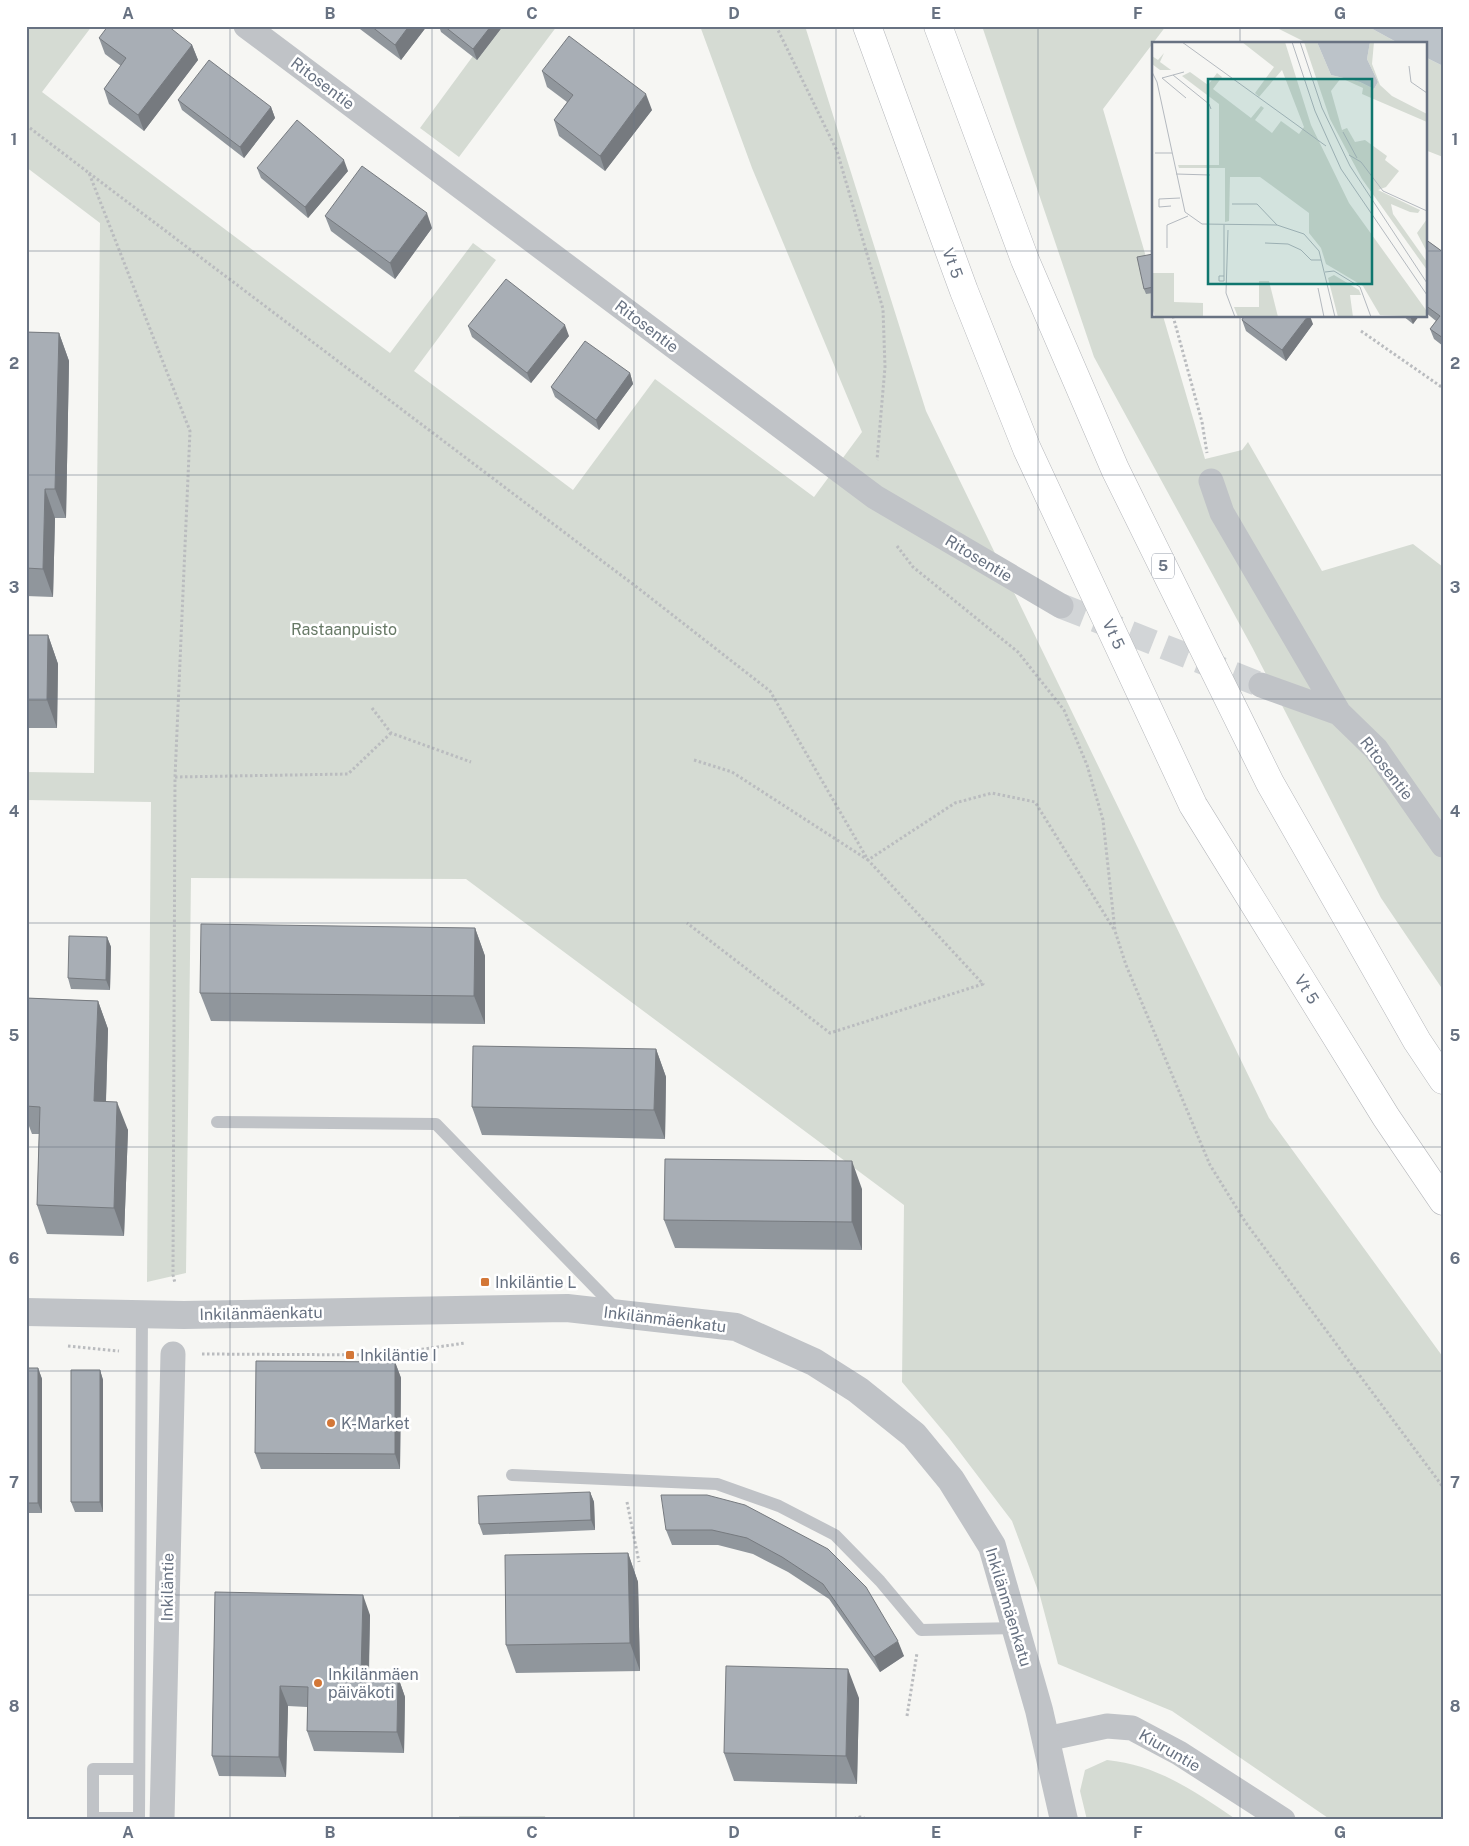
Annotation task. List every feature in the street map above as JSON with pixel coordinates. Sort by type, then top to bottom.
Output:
[{"type":"highway","name":"Vt 5","points":[[867,26],[964,291],[1027,449],[1193,806],[1386,1117],[1443,1201]]},
{"type":"highway","name":"5","points":[[938,26],[1026,260],[1114,469],[1270,783],[1417,1040],[1443,1080]]},
{"type":"street","name":"Ritosentie","points":[[246,26],[875,497],[1061,606]]},
{"type":"street","points":[[1211,481],[1222,513],[1339,713]]},
{"type":"street","name":"Ritosentie","points":[[1261,685],[1339,713],[1376,749],[1443,845]]},
{"type":"street","name":"Inkilänmäenkatu","points":[[26,1312],[142,1312],[184,1315],[568,1308],[620,1312],[736,1327],[814,1362],[858,1390],[914,1436],[951,1480],[992,1546],[1017,1628],[1046,1739],[1064,1820]]},
{"type":"street","name":"Inkiläntie","points":[[162,1820],[173,1354]]},
{"type":"street","name":"Kiuruntie","points":[[1046,1739],[1108,1726],[1132,1728],[1179,1753],[1282,1820]]},
{"type":"lane","points":[[217,1122],[436,1124],[620,1312]]},
{"type":"lane","points":[[139,1769],[93,1769],[93,1818],[139,1818],[142,1312]]},
{"type":"lane","points":[[512,1475],[717,1484],[779,1506],[835,1535],[880,1581],[921,1630],[1017,1628]]},
{"type":"path","points":[[26,125],[638,588],[770,691],[868,860],[983,984],[830,1033],[687,923]]},
{"type":"path","points":[[88,173],[190,432],[175,777],[173,1275],[184,1315]]},
{"type":"path","points":[[1174,318],[1202,422],[1211,481]]},
{"type":"path","points":[[1360,330],[1443,388]]},
{"type":"path","points":[[372,708],[391,733],[471,762]]},
{"type":"path","points":[[175,777],[348,774],[391,733]]},
{"type":"path","points":[[694,760],[732,772],[868,860]]},
{"type":"path","points":[[868,860],[955,803],[992,793],[1034,802],[1115,931]]},
{"type":"path","points":[[1181,1100],[1210,1165],[1246,1222],[1443,1487]]},
{"type":"path","points":[[173,1354],[383,1356],[467,1343]]},
{"type":"path","points":[[64,1346],[112,1349],[142,1357]]},
{"type":"path","points":[[622,1480],[639,1562]]},
{"type":"path","points":[[907,1716],[921,1630]]},
{"type":"path","points":[[848,1820],[860,1817],[871,1820]]},
{"type":"green space","name":"Rastaanpuisto","points":[[26,26],[92,26],[42,92],[390,353],[473,243],[496,260],[414,371],[573,490],[655,379],[814,497],[862,432],[752,168],[700,26],[805,26],[926,411],[1269,1118],[1443,1357],[1443,1820],[1331,1820],[1172,1711],[1058,1664],[1040,1596],[1012,1521],[949,1438],[902,1382],[904,1205],[466,879],[191,878],[186,1273],[147,1282],[151,802],[26,800],[26,772],[94,773],[100,223],[26,167]]},
{"type":"green space","points":[[495,26],[557,26],[459,157],[420,128]]},
{"type":"green space","points":[[982,26],[1166,26],[1103,109],[1152,278],[1152,318],[1164,318],[1205,459],[1242,450],[1248,442],[1322,571],[1413,544],[1443,567],[1443,990],[1381,898],[1252,647],[1094,357]]},
{"type":"green space","points":[[1273,26],[1367,26],[1396,42],[1305,42]]},
{"type":"green space","points":[[1426,58],[1443,66],[1443,157],[1426,150]]},
{"type":"green space","points":[[1107,1760],[1143,1768],[1176,1781],[1237,1820],[1087,1820],[1080,1791],[1085,1770]]},
{"type":"green space","points":[[459,1816],[545,1816],[546,1820],[459,1820]]},
{"type":"shaded area","points":[[1367,26],[1443,26],[1443,66],[1426,58],[1426,42],[1396,42]]},
{"type":"building","points":[[108,26],[168,26],[192,45],[138,115],[104,89],[126,58],[99,38]]},
{"type":"building","points":[[371,26],[409,26],[395,45]]},
{"type":"building","points":[[444,26],[491,26],[473,49]]},
{"type":"building","points":[[569,36],[646,94],[600,156],[554,120],[573,95],[542,71]]},
{"type":"building","points":[[209,60],[271,107],[240,147],[178,100]]},
{"type":"building","points":[[297,120],[344,160],[305,207],[257,168]]},
{"type":"building","points":[[362,166],[427,213],[390,263],[325,216]]},
{"type":"building","points":[[1426,240],[1443,252],[1443,338],[1430,329],[1440,316],[1426,306]]},
{"type":"building","points":[[1152,254],[1152,287],[1144,289],[1137,257]]},
{"type":"building","points":[[506,279],[565,325],[527,373],[468,326]]},
{"type":"building","points":[[1243,318],[1306,318],[1282,350],[1242,320]]},
{"type":"building","points":[[26,332],[59,333],[55,489],[45,489],[43,569],[26,568]]},
{"type":"building","points":[[585,341],[630,373],[596,420],[551,387]]},
{"type":"building","points":[[26,635],[48,635],[47,700],[26,700]]},
{"type":"building","points":[[201,924],[475,928],[474,996],[200,993]]},
{"type":"building","points":[[69,936],[107,937],[106,980],[68,978]]},
{"type":"building","points":[[26,998],[98,1001],[94,1101],[117,1102],[114,1208],[37,1205],[40,1107],[26,1106]]},
{"type":"building","points":[[473,1046],[656,1049],[654,1110],[472,1107]]},
{"type":"building","points":[[665,1159],[852,1161],[852,1222],[664,1220]]},
{"type":"building","name":"K-Market","points":[[256,1361],[395,1362],[395,1454],[255,1453]]},
{"type":"building","points":[[26,1368],[38,1368],[38,1503],[26,1503]]},
{"type":"building","points":[[71,1370],[100,1370],[100,1502],[71,1502]]},
{"type":"building","points":[[590,1492],[591,1520],[479,1524],[478,1496]]},
{"type":"building","points":[[661,1495],[707,1495],[745,1505],[828,1549],[866,1587],[898,1641],[874,1657],[823,1584],[782,1557],[747,1538],[712,1530],[666,1530]]},
{"type":"building","points":[[628,1553],[630,1643],[506,1645],[505,1555]]},
{"type":"building","name":"Inkilänmäen päiväkoti","points":[[215,1592],[363,1595],[361,1676],[398,1677],[397,1732],[307,1731],[308,1687],[280,1686],[279,1757],[212,1756]]},
{"type":"building","points":[[726,1666],[848,1669],[846,1756],[724,1753]]},
{"type":"tunnel","points":[[1061,606],[1261,685]]},
{"type":"place","name":"Inkiläntie L","points":[[485,1282]]},
{"type":"place","name":"Inkiläntie I","points":[[350,1355]]},
{"type":"place","name":"K-Market","points":[[331,1423]]},
{"type":"place","name":"Inkilänmäen päiväkoti","points":[[318,1683]]}]
